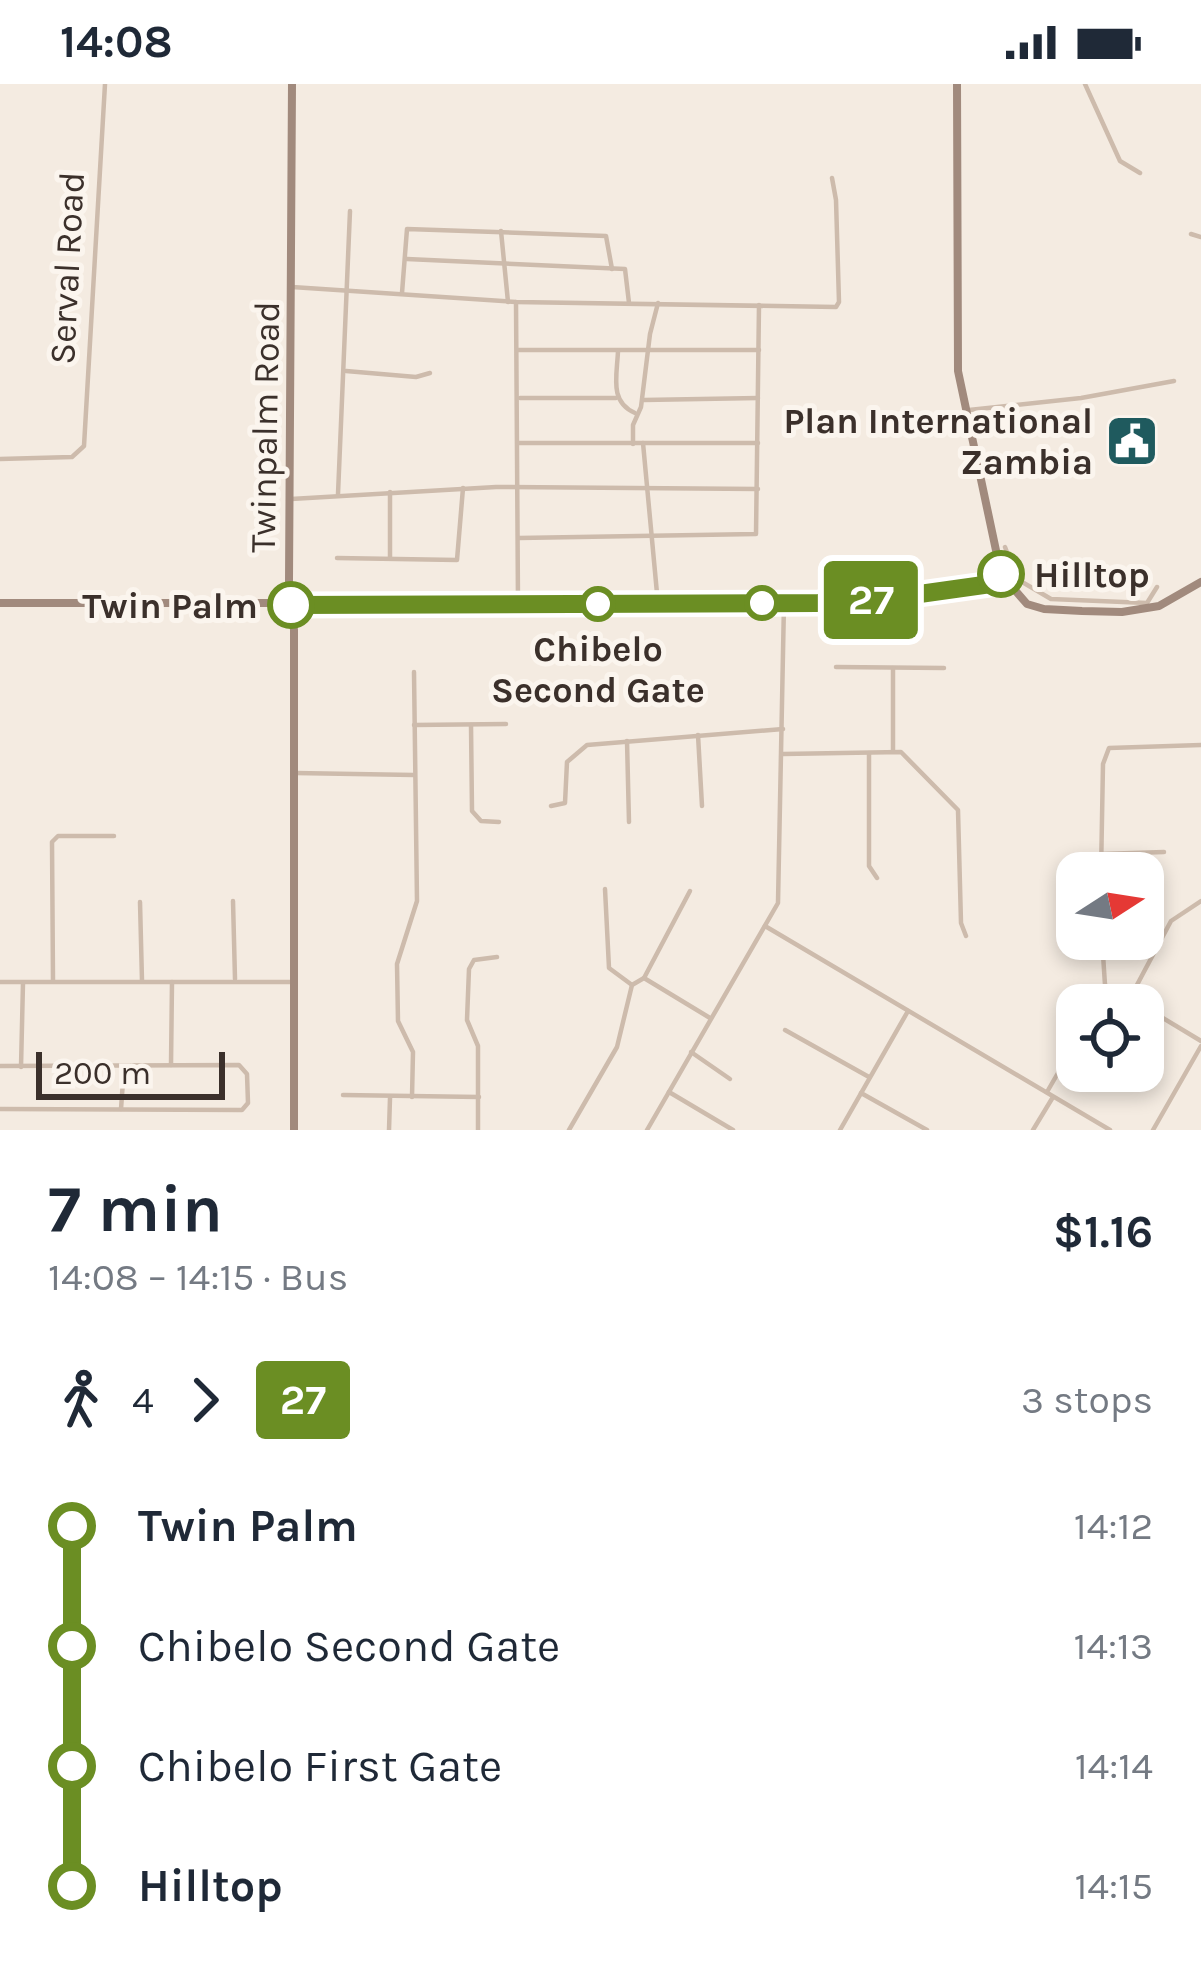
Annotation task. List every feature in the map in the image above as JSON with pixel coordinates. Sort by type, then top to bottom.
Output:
[{"type":"main road","name":"Twinpalm Road","points":[[292,84],[294,1130]]},
{"type":"main road","points":[[957,84],[956,336],[964,411],[1005,582],[1022,601],[1036,608],[1122,612],[1159,606],[1201,582]]},
{"type":"main road","points":[[269,606],[283,596],[290,581]]},
{"type":"main road","points":[[0,603],[784,603],[891,598],[1005,582]]},
{"type":"main road","points":[[294,630],[300,616],[314,606]]},
{"type":"street","name":"Serval Road","points":[[0,460],[79,454],[87,432],[88,334],[105,84]]},
{"type":"street","points":[[1085,84],[1120,161],[1140,172]]},
{"type":"street","points":[[292,287],[512,302],[838,305],[832,178]]},
{"type":"street","points":[[338,494],[350,211]]},
{"type":"street","points":[[402,293],[407,229],[607,236],[612,269]]},
{"type":"street","points":[[501,231],[517,350],[518,605]]},
{"type":"street","points":[[1191,234],[1201,237]]},
{"type":"street","points":[[407,259],[612,269],[627,272],[629,303]]},
{"type":"street","points":[[633,444],[658,304]]},
{"type":"street","points":[[519,538],[754,535],[758,530],[759,305]]},
{"type":"street","points":[[517,350],[759,350]]},
{"type":"street","points":[[618,351],[616,398],[638,414]]},
{"type":"street","points":[[344,371],[430,373]]},
{"type":"street","points":[[964,411],[1081,398],[1174,381]]},
{"type":"street","points":[[518,398],[616,398]]},
{"type":"street","points":[[642,400],[758,398]]},
{"type":"street","points":[[518,443],[758,443]]},
{"type":"street","points":[[644,443],[658,604]]},
{"type":"street","points":[[291,499],[463,488],[758,489]]},
{"type":"street","points":[[337,558],[459,559],[463,488]]},
{"type":"street","points":[[389,492],[390,560]]},
{"type":"street","points":[[1005,547],[1017,579],[1051,599],[1147,603],[1157,587]]},
{"type":"street","points":[[647,1130],[778,903],[782,886],[784,603]]},
{"type":"street","points":[[836,668],[944,668]]},
{"type":"street","points":[[893,668],[893,751]]},
{"type":"street","points":[[412,1097],[413,1052],[398,1021],[397,964],[417,901],[414,672]]},
{"type":"street","points":[[471,724],[472,811],[481,821],[499,822]]},
{"type":"street","points":[[414,725],[506,724]]},
{"type":"street","points":[[551,806],[567,800],[564,774],[577,749],[783,729]]},
{"type":"street","points":[[698,735],[702,806]]},
{"type":"street","points":[[627,741],[629,823]]},
{"type":"street","points":[[1101,852],[1103,764],[1109,748],[1201,745]]},
{"type":"street","points":[[783,754],[893,751],[911,759],[958,811],[961,922],[966,936]]},
{"type":"street","points":[[869,753],[869,866],[877,878]]},
{"type":"street","points":[[295,773],[414,775]]},
{"type":"street","points":[[53,982],[52,842],[58,836],[114,836]]},
{"type":"street","points":[[605,889],[609,968],[632,985]]},
{"type":"street","points":[[569,1130],[617,1047],[632,985],[644,978],[690,891]]},
{"type":"street","points":[[232,901],[235,981]]},
{"type":"street","points":[[1137,984],[1171,921],[1201,901]]},
{"type":"street","points":[[140,902],[142,981]]},
{"type":"street","points":[[765,926],[1110,1130]]},
{"type":"street","points":[[478,1130],[478,1046],[467,1020],[469,969],[474,959],[497,957]]},
{"type":"street","points":[[644,978],[710,1018]]},
{"type":"street","points":[[0,982],[294,982]]},
{"type":"street","points":[[21,1066],[23,982]]},
{"type":"street","points":[[171,1065],[172,982]]},
{"type":"street","points":[[840,1130],[908,1011]]},
{"type":"street","points":[[1154,1130],[1201,1043],[1164,1020]]},
{"type":"street","points":[[785,1030],[870,1078]]},
{"type":"street","points":[[691,1052],[730,1079]]},
{"type":"street","points":[[0,1066],[239,1065],[247,1074],[246,1108],[0,1109]]},
{"type":"street","points":[[121,1109],[124,1067]]},
{"type":"street","points":[[1034,1130],[1056,1083]]},
{"type":"street","points":[[669,1092],[733,1130]]},
{"type":"street","points":[[861,1093],[927,1130]]},
{"type":"street","points":[[343,1094],[479,1097]]},
{"type":"street","points":[[389,1130],[390,1097]]},
{"type":"bus line","name":"27","points":[[291,605],[854,602],[1005,582],[1001,574]]},
{"type":"place","name":"Plan International Zambia","points":[[1132,441]]},
{"type":"place","name":"Hilltop","points":[[1001,574]]},
{"type":"place","name":"Chibelo Second Gate","points":[[598,604]]},
{"type":"place","name":"Twin Palm","points":[[291,605]]}]
